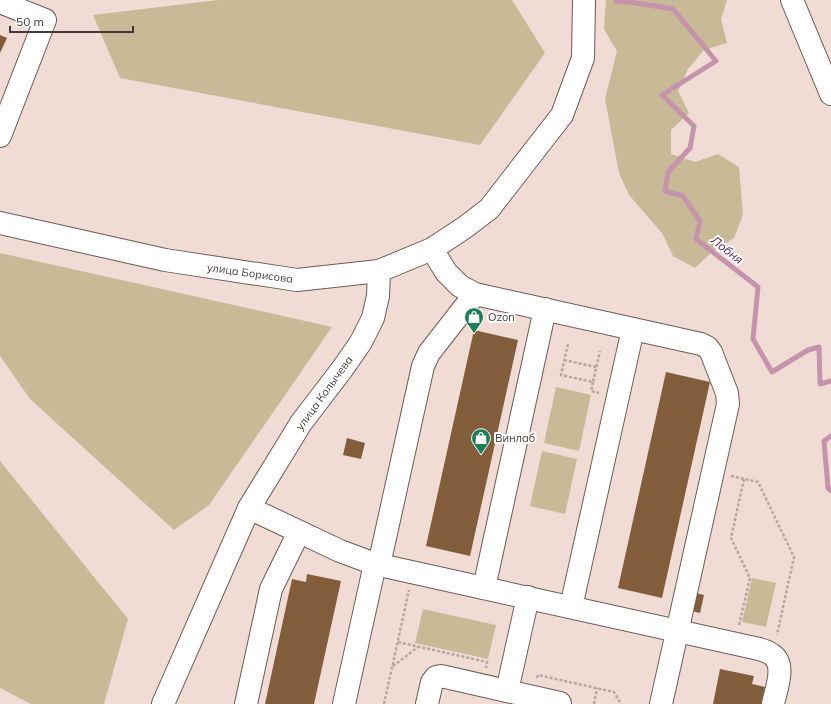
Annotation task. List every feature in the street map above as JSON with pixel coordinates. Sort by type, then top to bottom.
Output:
[{"type":"street","name":"улица Борисова","points":[[0,223],[165,260],[297,280],[379,271],[432,249],[489,209],[562,115],[584,58],[584,0]]},
{"type":"street","points":[[792,0],[831,94]]},
{"type":"street","points":[[0,2],[45,20],[2,125]]},
{"type":"street","points":[[432,249],[446,272],[460,286],[475,294],[701,344],[707,347],[711,352],[728,398],[661,704]]},
{"type":"street","name":"улица Колычева","points":[[163,704],[249,508],[301,423],[361,342],[373,318],[378,296],[379,271]]},
{"type":"street","points":[[344,704],[423,366],[429,353],[475,294]]},
{"type":"street","points":[[484,588],[545,309]]},
{"type":"street","points":[[571,607],[633,329]]},
{"type":"street","points":[[249,508],[340,551],[377,564],[759,649],[777,659],[780,666],[773,704]]},
{"type":"street","points":[[246,704],[271,589],[299,532]]},
{"type":"street","points":[[507,691],[528,597]]},
{"type":"street","points":[[428,704],[432,682],[436,677],[441,676],[560,704]]},
{"type":"path","points":[[568,344],[561,375],[593,382],[600,351]]},
{"type":"path","points":[[564,360],[596,367]]},
{"type":"path","points":[[713,472],[758,482],[794,557],[772,655]]},
{"type":"path","points":[[735,643],[750,578],[731,538],[744,479]]},
{"type":"path","points":[[384,704],[413,572]]},
{"type":"path","points":[[398,642],[487,662],[482,685]]},
{"type":"path","points":[[393,666],[418,647]]},
{"type":"path","points":[[533,697],[538,675],[614,692],[621,704]]},
{"type":"path","points":[[594,704],[598,688]]},
{"type":"shaded area","points":[[218,0],[512,0],[545,53],[480,145],[120,78],[93,15]]},
{"type":"shaded area","points":[[606,0],[727,0],[721,19],[727,43],[704,50],[688,69],[678,91],[689,113],[671,130],[671,154],[695,162],[718,154],[739,167],[743,215],[734,238],[714,250],[695,268],[673,256],[662,233],[629,195],[619,173],[605,99],[617,51],[604,29]]},
{"type":"shaded area","points":[[0,253],[332,327],[209,505],[174,530],[30,399],[0,356]]},
{"type":"shaded area","points":[[556,387],[591,395],[579,451],[544,443]]},
{"type":"shaded area","points":[[542,451],[577,459],[565,514],[530,506]]},
{"type":"shaded area","points":[[0,461],[128,619],[104,704],[31,704],[0,688]]},
{"type":"shaded area","points":[[752,578],[776,583],[766,627],[742,622]]},
{"type":"shaded area","points":[[423,609],[496,625],[488,659],[415,643]]},
{"type":"building","points":[[0,35],[7,38],[0,53]]},
{"type":"building","points":[[474,330],[518,340],[470,556],[426,546]]},
{"type":"building","points":[[666,372],[710,382],[662,598],[618,588]]},
{"type":"building","points":[[347,438],[365,443],[361,459],[343,455]]},
{"type":"building","points":[[307,574],[341,581],[314,704],[265,704],[292,579],[306,582]]},
{"type":"building","points":[[696,593],[704,595],[700,613],[692,611]]},
{"type":"building","points":[[720,669],[754,676],[752,684],[765,687],[761,704],[713,704]]},
{"type":"waterway","name":"Лобня","points":[[616,1],[673,9],[716,61],[662,95],[694,126],[690,148],[668,172],[665,191],[683,196],[700,221],[696,239],[758,287],[753,339],[772,372],[808,350],[819,347],[820,384],[831,381]]},
{"type":"waterway","name":"Лобня","points":[[831,436],[824,441],[828,488],[831,491]]},
{"type":"place","name":"Ozon","points":[[474,334]]},
{"type":"place","name":"Винлаб","points":[[481,455]]}]
